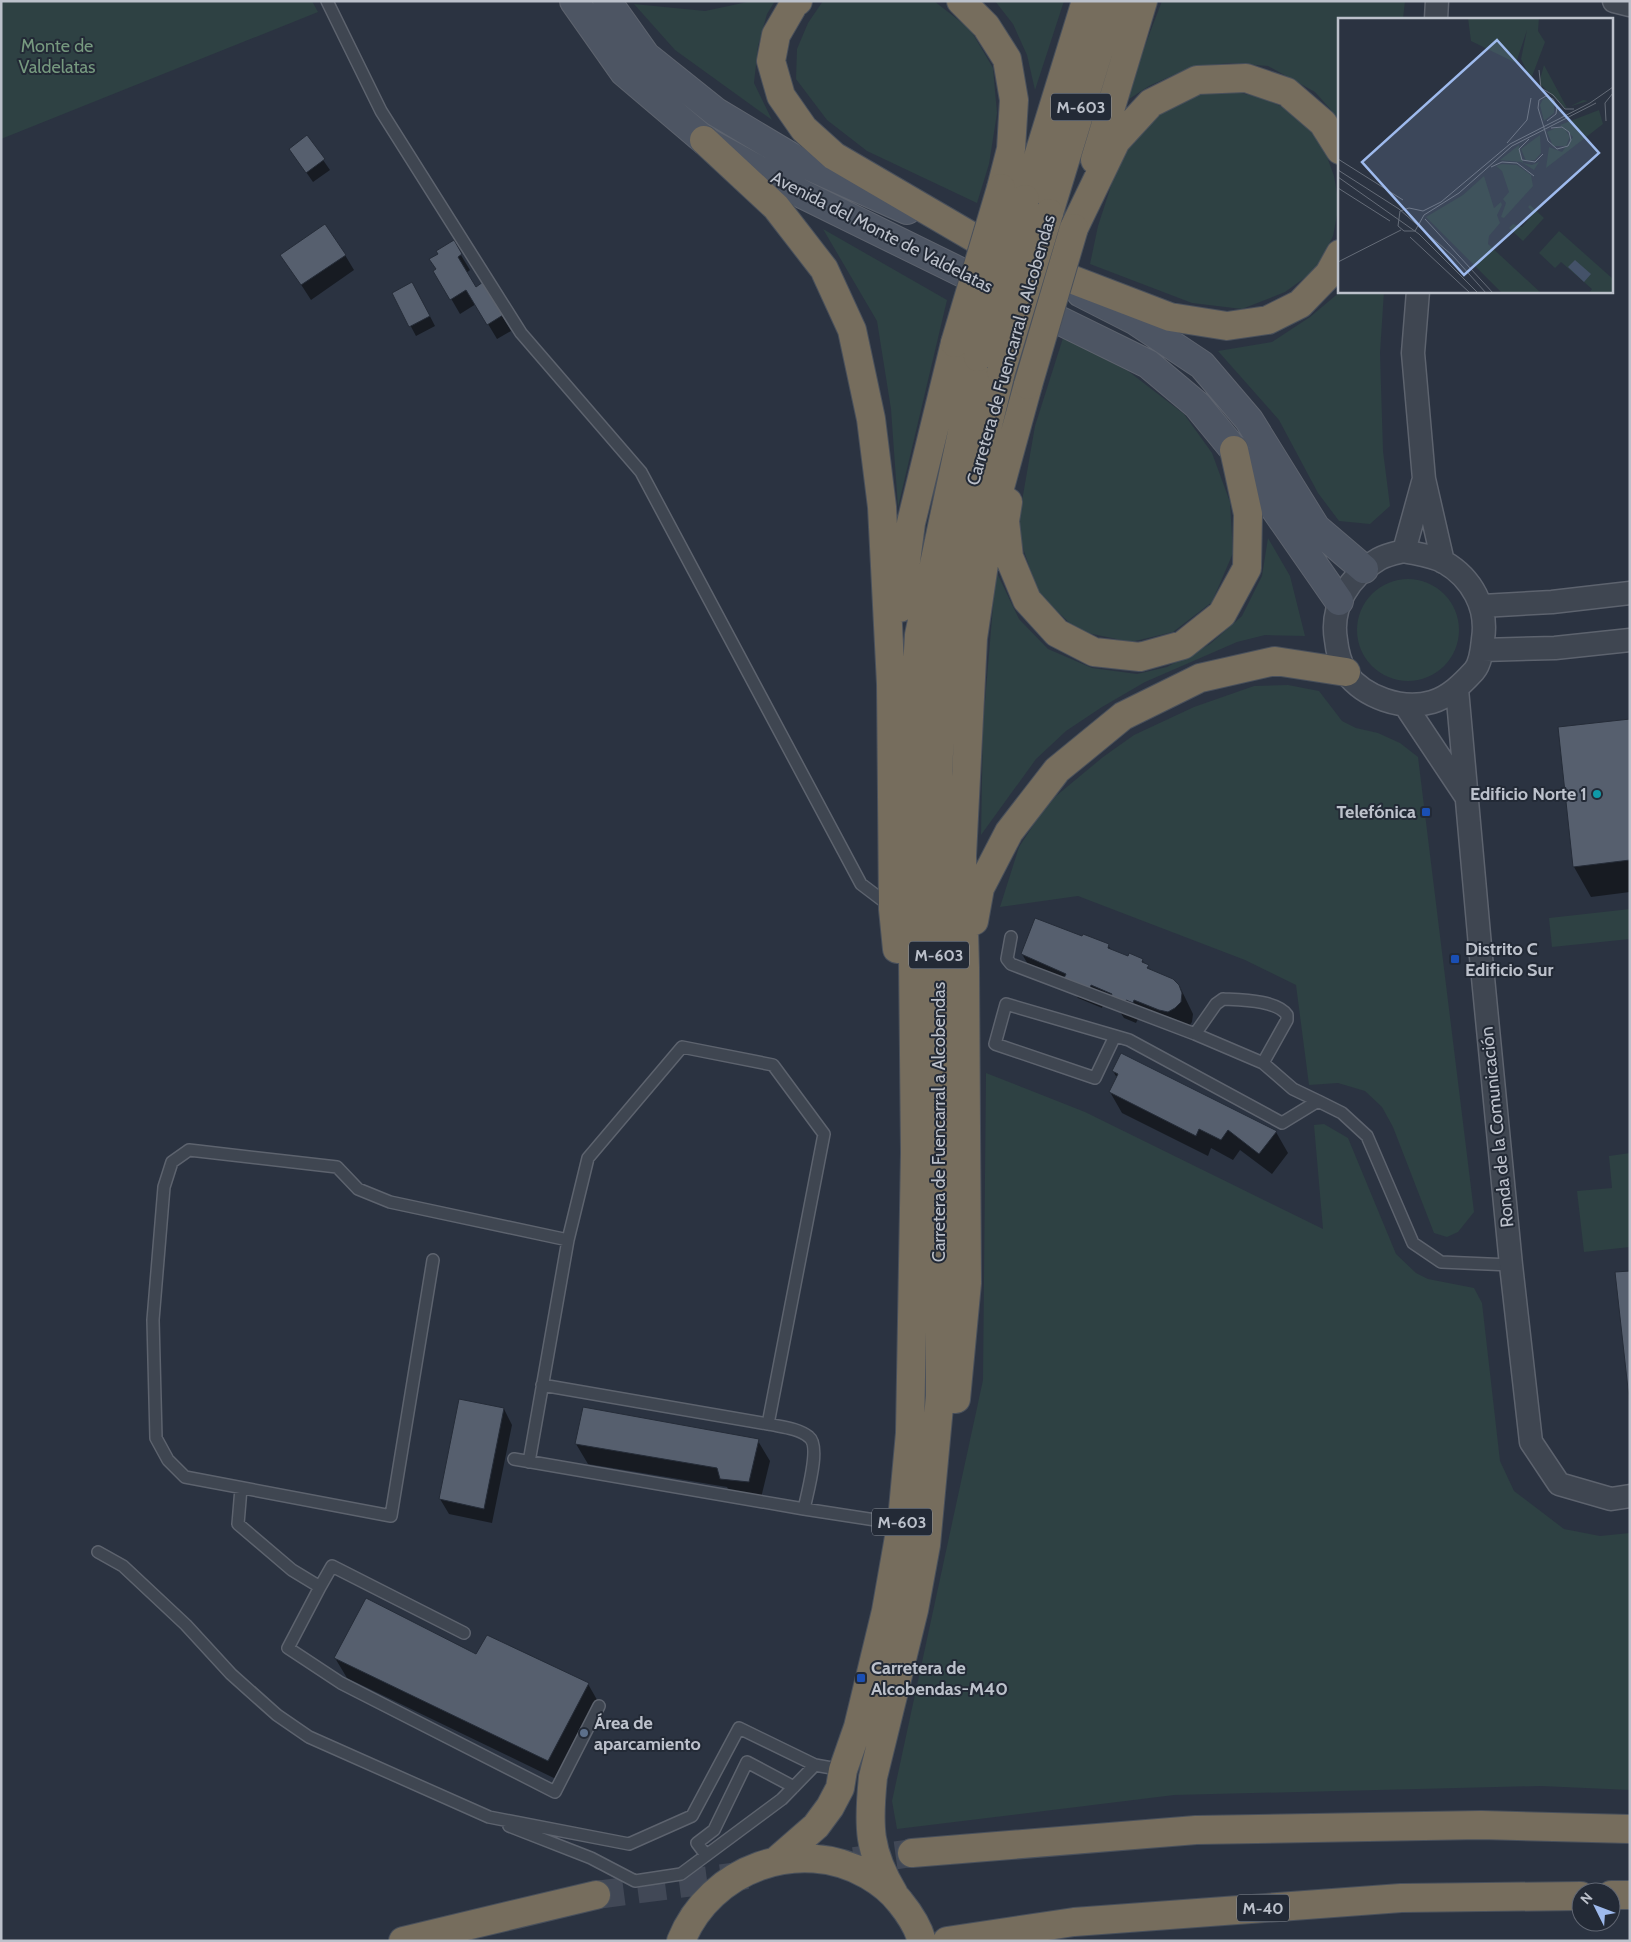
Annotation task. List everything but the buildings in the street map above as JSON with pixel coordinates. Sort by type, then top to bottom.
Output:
[{"type":"highway","points":[[798,1],[794,4],[776,35],[771,61],[781,96],[804,129],[834,156],[995,250],[1170,317],[1227,326],[1268,320],[1300,304],[1329,274],[1338,258]]},
{"type":"highway","points":[[891,684],[911,523],[955,343],[1013,194],[1011,149],[1014,100],[1007,59],[986,26],[961,1]]},
{"type":"highway","name":"M-603","points":[[1013,194],[1086,1]]},
{"type":"highway","name":"Carretera de Fuencarral a Alcobendas","points":[[894,1894],[881,1873],[873,1850],[870,1828],[870,1804],[874,1777],[914,1610],[926,1544],[940,1396],[938,770],[946,635],[964,523],[1001,372],[1114,1]]},
{"type":"highway","points":[[926,1544],[950,1455],[967,1282],[965,967],[962,856],[973,638],[990,524],[1028,385],[1143,1]]},
{"type":"highway","points":[[1074,228],[1116,141],[1150,103],[1196,80],[1246,78],[1287,92],[1323,123],[1338,147]]},
{"type":"highway","points":[[704,140],[776,207],[824,269],[852,330],[871,420],[882,507],[891,684],[893,909],[916,1152]]},
{"type":"highway","name":"Carretera de Fuencarral a Alcobendas","points":[[778,1860],[816,1826],[830,1807],[840,1788],[843,1770],[858,1727],[886,1611],[901,1524],[910,1433],[916,1152],[911,763],[919,635],[1013,194]]},
{"type":"highway","points":[[1028,385],[1005,522],[1009,557],[1027,600],[1057,633],[1094,652],[1140,657],[1183,645],[1222,614],[1247,568],[1248,514],[1234,450]]},
{"type":"highway","points":[[965,967],[980,888],[1009,832],[1057,770],[1123,716],[1200,678],[1275,661],[1346,672]]},
{"type":"highway","points":[[912,1853],[1196,1830],[1481,1825],[1630,1829]]},
{"type":"highway","name":"M-603","points":[[681,1941],[702,1905],[726,1883],[750,1869],[778,1860],[810,1857],[838,1862],[858,1869],[878,1881],[894,1894],[908,1913],[922,1941]]},
{"type":"highway","points":[[403,1941],[596,1895]]},
{"type":"highway","name":"M-40","points":[[947,1941],[1074,1922],[1400,1898],[1571,1896]]},
{"type":"street","name":"Avenida del Monte de Valdelatas","points":[[574,1],[624,72],[704,140],[804,195],[1148,364],[1197,405],[1234,450],[1339,601]]},
{"type":"street","name":"Avenida del Monte de Valdelatas","points":[[607,1],[646,56],[716,112],[798,161],[995,250],[1136,321],[1202,365],[1249,420],[1316,528],[1364,569]]},
{"type":"street","points":[[1436,18],[1437,1]]},
{"type":"street","points":[[1614,1],[1630,6]]},
{"type":"street","points":[[1418,292],[1413,353],[1424,479],[1443,562]]},
{"type":"street","points":[[1404,551],[1424,479]]},
{"type":"street","points":[[1404,551],[1443,562],[1462,575],[1482,606],[1485,628],[1482,650],[1476,668],[1457,689],[1431,702],[1405,705],[1381,699],[1356,683],[1346,672],[1337,649],[1334,631],[1339,601],[1349,584],[1364,569],[1381,558],[1404,551]]},
{"type":"street","points":[[1482,606],[1552,602],[1630,593]]},
{"type":"street","points":[[1482,650],[1555,648],[1630,640]]},
{"type":"street","name":"Ronda de la Comunicación","points":[[1457,689],[1468,799],[1480,957],[1510,1265],[1532,1442],[1559,1484],[1611,1498],[1630,1496]]},
{"type":"street","points":[[1405,705],[1468,799]]},
{"type":"lane","points":[[327,1],[381,111],[521,333],[641,472],[861,884],[893,909]]},
{"type":"lane","points":[[1011,937],[1007,959],[1011,964],[1195,1034],[1263,1063],[1293,1089],[1342,1113],[1367,1136],[1413,1243],[1441,1262],[1510,1265]]},
{"type":"lane","points":[[1195,1034],[1216,1004],[1223,999],[1266,1003],[1285,1011],[1287,1020],[1263,1063]]},
{"type":"lane","points":[[1115,1036],[1095,1078],[995,1044],[1006,1004],[1129,1040],[1282,1123],[1318,1101]]},
{"type":"lane","points":[[529,1462],[568,1240],[588,1158],[682,1047],[773,1065],[824,1134],[768,1424]]},
{"type":"lane","points":[[433,1260],[391,1516],[185,1477],[168,1460],[156,1438],[153,1320],[164,1186],[172,1162],[189,1150],[337,1167],[358,1189],[390,1202],[568,1240]]},
{"type":"lane","points":[[542,1385],[768,1424],[800,1432],[811,1438],[815,1449],[804,1509]]},
{"type":"lane","points":[[514,1459],[901,1524]]},
{"type":"lane","points":[[241,1488],[238,1524],[292,1570],[320,1587]]},
{"type":"lane","points":[[98,1552],[123,1566],[186,1625],[231,1674],[277,1715],[309,1737],[489,1817],[591,1858],[635,1881],[682,1874],[782,1799],[815,1765]]},
{"type":"lane","points":[[464,1634],[332,1566],[288,1648],[341,1683],[555,1792],[599,1706]]},
{"type":"lane","points":[[489,1817],[629,1844],[692,1816],[739,1728],[815,1765],[843,1770]]},
{"type":"lane","points":[[706,1856],[697,1843],[714,1830],[747,1762],[794,1787]]},
{"type":"green space","name":"Monte de Valdelatas","points":[[1,1],[312,1],[318,12],[1,139]]},
{"type":"green space","points":[[752,1],[775,1],[767,14],[758,46],[754,83],[772,120],[675,50],[634,4],[705,11]]},
{"type":"green space","points":[[823,1],[934,1],[970,29],[993,68],[997,113],[989,164],[977,203],[867,151],[827,120],[796,79],[797,49],[808,23]]},
{"type":"green space","points":[[995,1],[1064,1],[1035,90],[1027,55],[1013,24]]},
{"type":"green space","points":[[1162,1],[1405,1],[1403,18],[1338,18],[1338,118],[1315,92],[1268,66],[1229,63],[1189,68],[1149,86],[1123,103]]},
{"type":"green space","points":[[1205,92],[1236,92],[1263,98],[1293,112],[1320,137],[1334,176],[1338,199],[1333,236],[1317,269],[1285,292],[1242,309],[1192,303],[1090,264],[1098,226],[1121,155],[1157,115],[1179,100]]},
{"type":"green space","points":[[823,229],[947,300],[898,507],[891,409],[877,321]]},
{"type":"green space","points":[[1340,292],[1384,292],[1380,353],[1383,451],[1390,506],[1370,524],[1339,521],[1318,493],[1279,420],[1218,351],[1272,342],[1310,317]]},
{"type":"green space","points":[[1063,338],[1128,371],[1184,414],[1212,453],[1230,502],[1233,553],[1212,602],[1173,632],[1131,642],[1078,631],[1038,593],[1017,530],[1035,426]]},
{"type":"green space","points":[[1268,538],[1290,576],[1305,636],[1265,635],[1237,642],[1145,682],[1102,707],[1066,731],[1036,759],[981,835],[983,725],[996,571],[1019,619],[1048,649],[1092,668],[1137,674],[1167,667],[1210,644],[1242,616],[1262,576]]},
{"type":"green space","points":[[1408,579],[1427,583],[1444,594],[1455,611],[1459,630],[1455,649],[1444,666],[1427,677],[1408,681],[1389,677],[1372,666],[1361,649],[1357,630],[1361,611],[1372,594],[1389,583]]},
{"type":"green space","points":[[1288,685],[1319,691],[1342,721],[1356,728],[1378,733],[1400,743],[1418,757],[1474,1212],[1458,1232],[1447,1237],[1434,1233],[1393,1127],[1382,1107],[1365,1091],[1338,1083],[1309,1085],[1296,985],[1245,960],[1078,896],[1000,907],[1019,847],[1036,821],[1056,796],[1103,757],[1134,735],[1194,707],[1254,686]]},
{"type":"green space","points":[[1630,909],[1630,939],[1552,947],[1549,918]]},
{"type":"green space","points":[[986,1073],[1085,1112],[1323,1229],[1314,1125],[1324,1124],[1348,1138],[1396,1254],[1416,1273],[1428,1279],[1474,1288],[1482,1303],[1500,1461],[1514,1491],[1564,1529],[1600,1536],[1630,1533],[1630,1790],[1541,1786],[1174,1795],[897,1829],[892,1801],[983,1380]]},
{"type":"green space","points":[[1630,1153],[1630,1247],[1584,1252],[1577,1191],[1612,1188],[1609,1156]]},
{"type":"tunnel","points":[[854,1861],[912,1853]]},
{"type":"tunnel","points":[[596,1895],[747,1875]]},
{"type":"place","name":"Edificio Norte 1","points":[[1597,794]]},
{"type":"place","name":"Telefónica","points":[[1426,812]]},
{"type":"place","name":"Distrito C Edificio Sur","points":[[1455,959]]},
{"type":"place","name":"Carretera de Alcobendas-M40","points":[[861,1678]]},
{"type":"place","name":"Área de aparcamiento","points":[[584,1733]]}]
